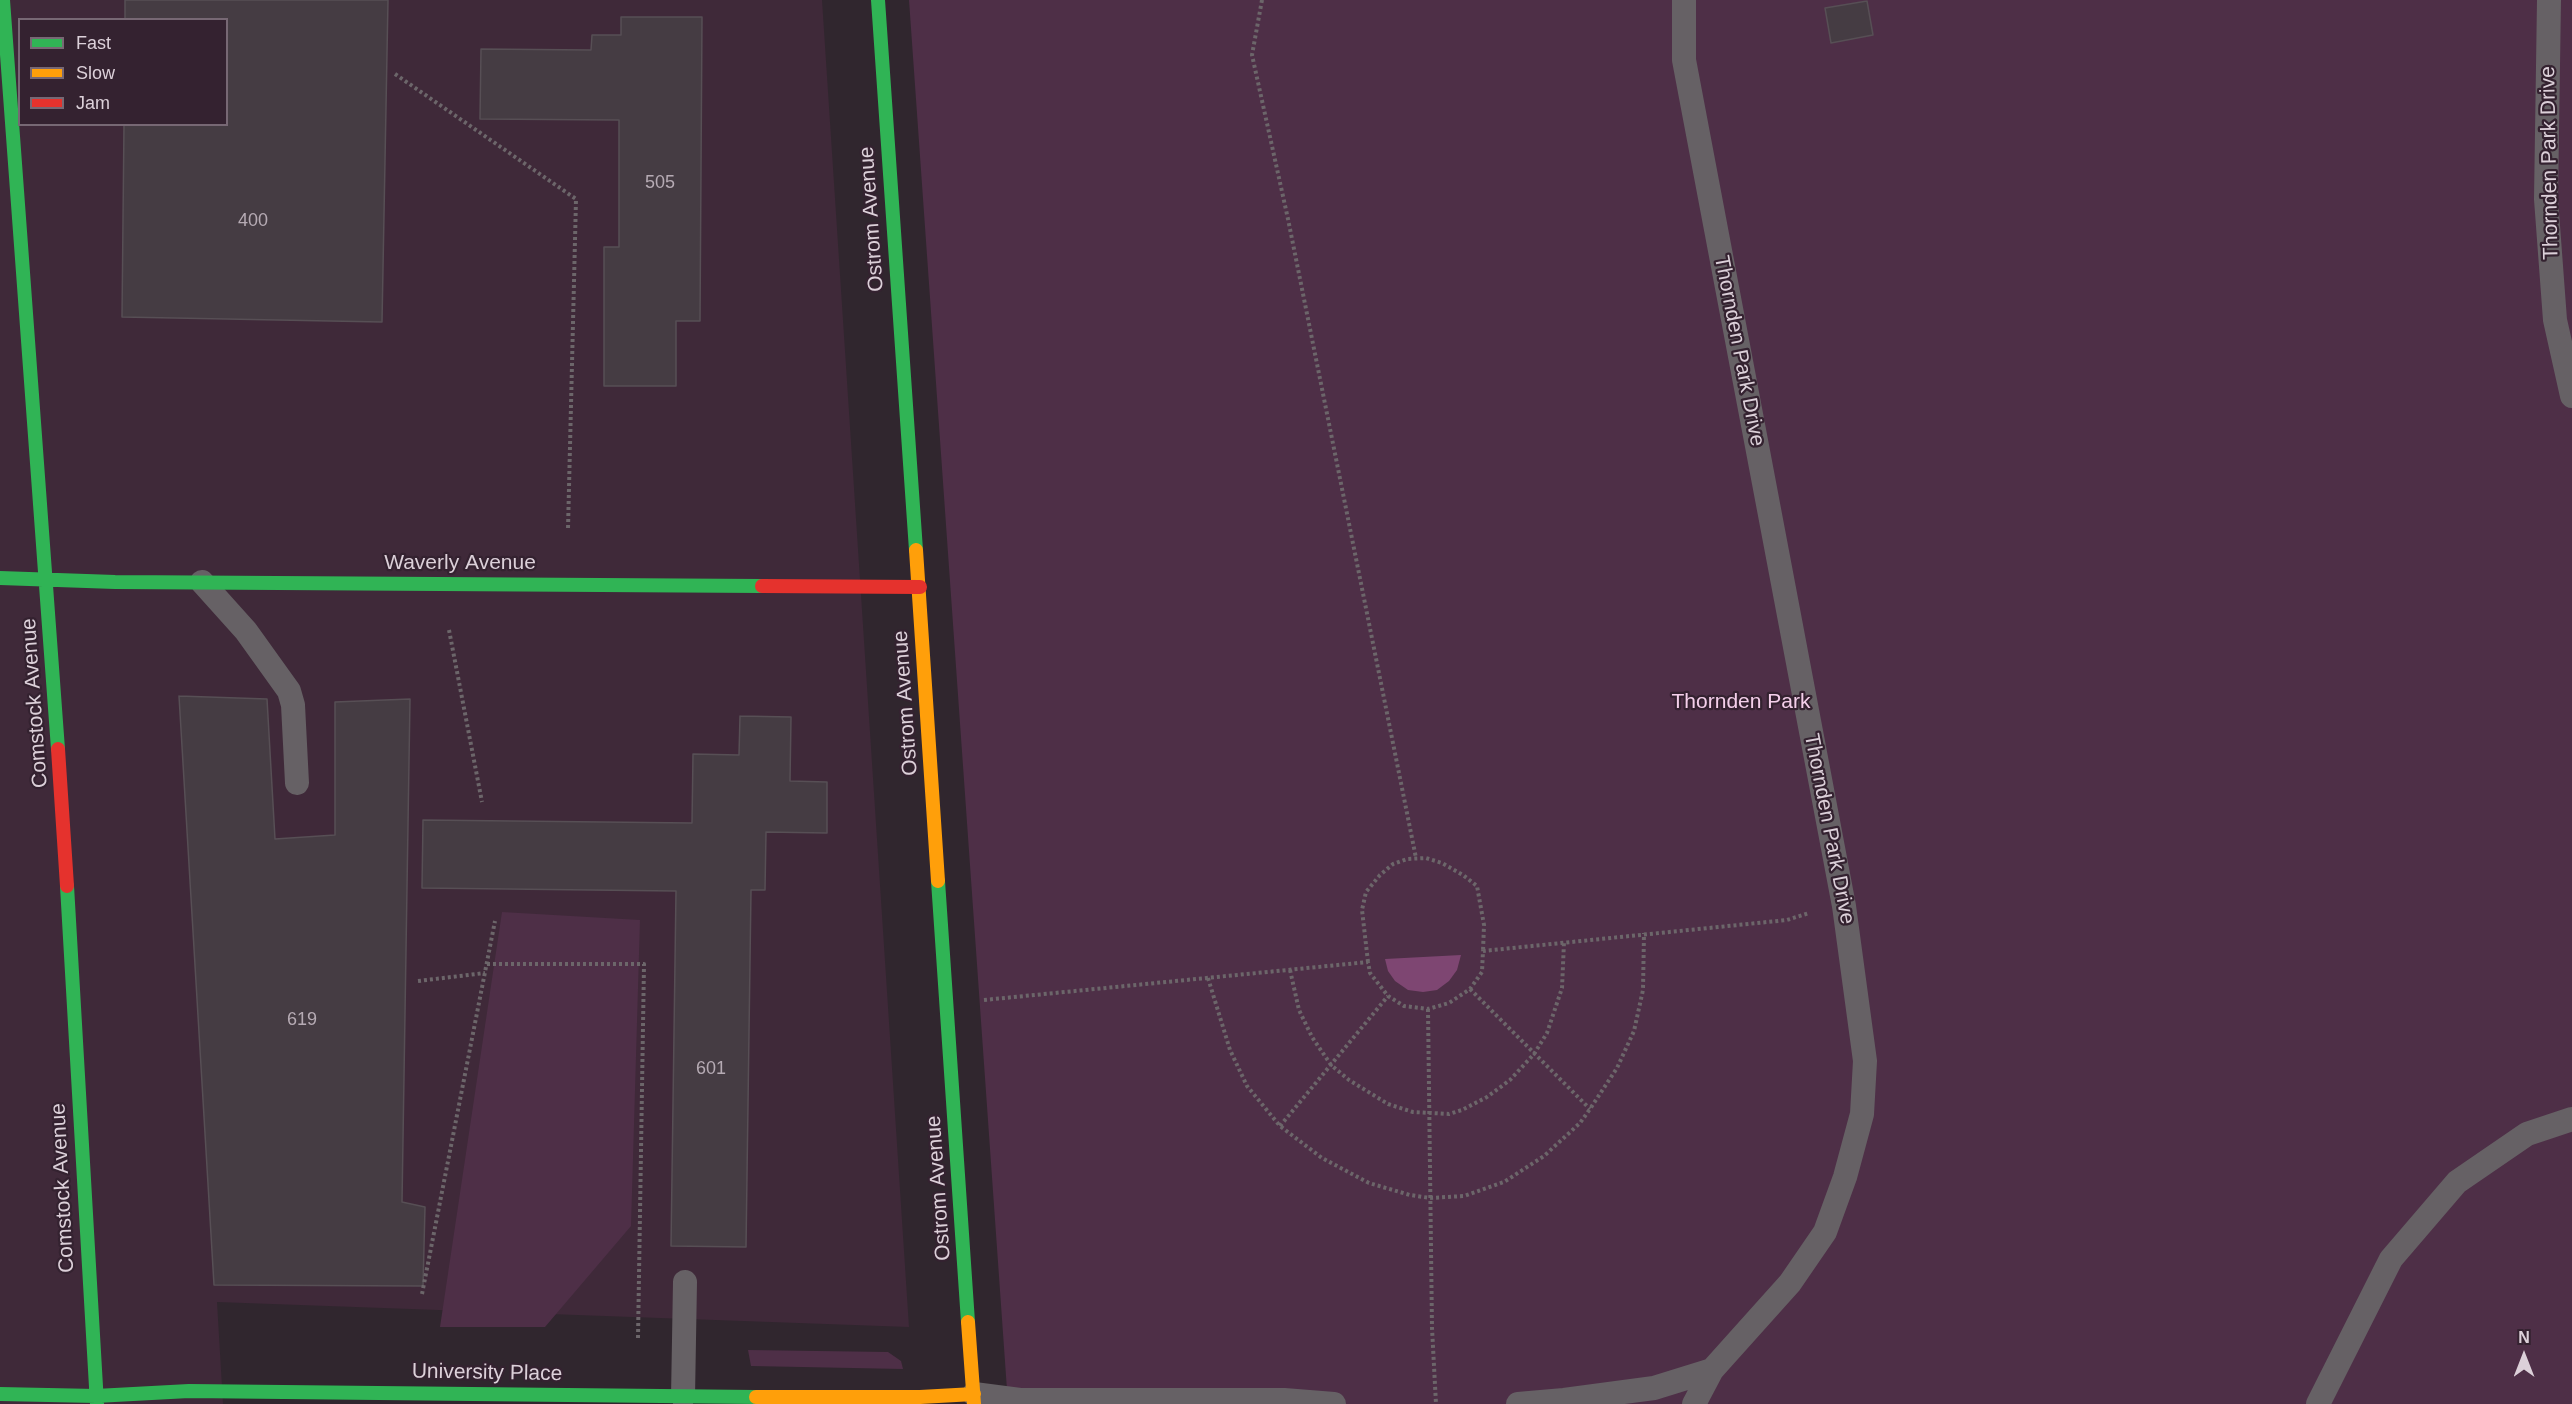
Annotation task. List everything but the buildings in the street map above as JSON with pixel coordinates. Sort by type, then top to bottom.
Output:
[{"type":"street","name":"Comstock Avenue","points":[[3,0],[47,579],[96,1400]]},
{"type":"street","name":"Ostrom Avenue","points":[[878,0],[974,1399]]},
{"type":"street","name":"Waverly Avenue","points":[[0,578],[115,582],[920,587]]},
{"type":"street","name":"University Place","points":[[0,1394],[96,1400],[189,1391],[974,1399]]},
{"type":"lane","name":"Thornden Park Drive","points":[[1684,0],[1684,60],[1849,933],[1865,1061],[1862,1114],[1845,1177],[1825,1232],[1790,1283],[1712,1370],[1694,1404]]},
{"type":"lane","name":"Thornden Park Drive","points":[[2549,0],[2546,199],[2555,320],[2572,396]]},
{"type":"lane","points":[[202,582],[246,631],[289,691],[293,705],[297,783]]},
{"type":"lane","points":[[2318,1404],[2391,1259],[2457,1182],[2527,1134],[2572,1119]]},
{"type":"lane","points":[[683,1397],[685,1282]]},
{"type":"lane","points":[[1518,1404],[1653,1388],[1712,1370]]},
{"type":"lane","points":[[974,1399],[1284,1400],[1334,1404]]},
{"type":"path","points":[[1263,0],[1252,55],[1290,230],[1416,858]]},
{"type":"path","points":[[395,74],[576,200],[568,529]]},
{"type":"path","points":[[449,630],[482,802]]},
{"type":"path","points":[[1416,858],[1442,863],[1477,886],[1483,916],[1482,972],[1470,989],[1449,1004],[1428,1009],[1404,1006],[1388,996],[1370,973],[1363,935],[1362,910],[1366,892],[1393,864],[1416,858]]},
{"type":"path","points":[[1483,951],[1787,920],[1818,911]]},
{"type":"path","points":[[422,1294],[495,921]]},
{"type":"path","points":[[1208,978],[1230,1050],[1247,1086],[1280,1126],[1322,1158],[1370,1183],[1410,1195],[1431,1198],[1464,1196],[1504,1182],[1544,1156],[1580,1123],[1590,1110],[1617,1068],[1634,1031],[1643,990],[1644,933]]},
{"type":"path","points":[[1290,970],[1299,1010],[1312,1037],[1331,1065],[1349,1080],[1388,1104],[1429,1115],[1449,1114],[1487,1097],[1510,1080],[1534,1054],[1547,1033],[1562,988],[1564,942]]},
{"type":"path","points":[[948,1004],[1368,962]]},
{"type":"path","points":[[486,964],[644,964],[638,1338]]},
{"type":"path","points":[[418,981],[485,973]]},
{"type":"path","points":[[1470,989],[1590,1110]]},
{"type":"path","points":[[1280,1126],[1388,996]]},
{"type":"path","points":[[1428,1009],[1432,1340],[1436,1404]]},
{"type":"shaded area","points":[[0,0],[822,0],[909,1327],[217,1302],[223,1404],[0,1404]]},
{"type":"shaded area","points":[[1461,955],[1457,970],[1449,981],[1437,990],[1423,992],[1408,990],[1395,981],[1388,971],[1385,959]]},
{"type":"green space","name":"Thornden Park","points":[[909,0],[2572,0],[2572,1404],[1008,1404]]},
{"type":"green space","points":[[502,912],[640,920],[631,1226],[545,1327],[440,1327]]},
{"type":"green space","points":[[748,1350],[888,1352],[901,1361],[903,1369],[751,1366]]},
{"type":"traffic: fast","points":[[3,0],[58,749]]},
{"type":"traffic: fast","points":[[878,0],[916,550]]},
{"type":"traffic: fast","points":[[0,578],[115,582],[762,586]]},
{"type":"traffic: fast","points":[[938,881],[968,1322]]},
{"type":"traffic: fast","points":[[67,886],[97,1404]]},
{"type":"traffic: fast","points":[[0,1394],[96,1396],[189,1391],[756,1397]]},
{"type":"traffic: slow","points":[[916,550],[938,881]]},
{"type":"traffic: slow","points":[[968,1322],[974,1404]]},
{"type":"traffic: slow","points":[[756,1397],[920,1397],[974,1394]]},
{"type":"traffic: jam","points":[[762,586],[920,587]]},
{"type":"traffic: jam","points":[[58,749],[67,886]]}]
